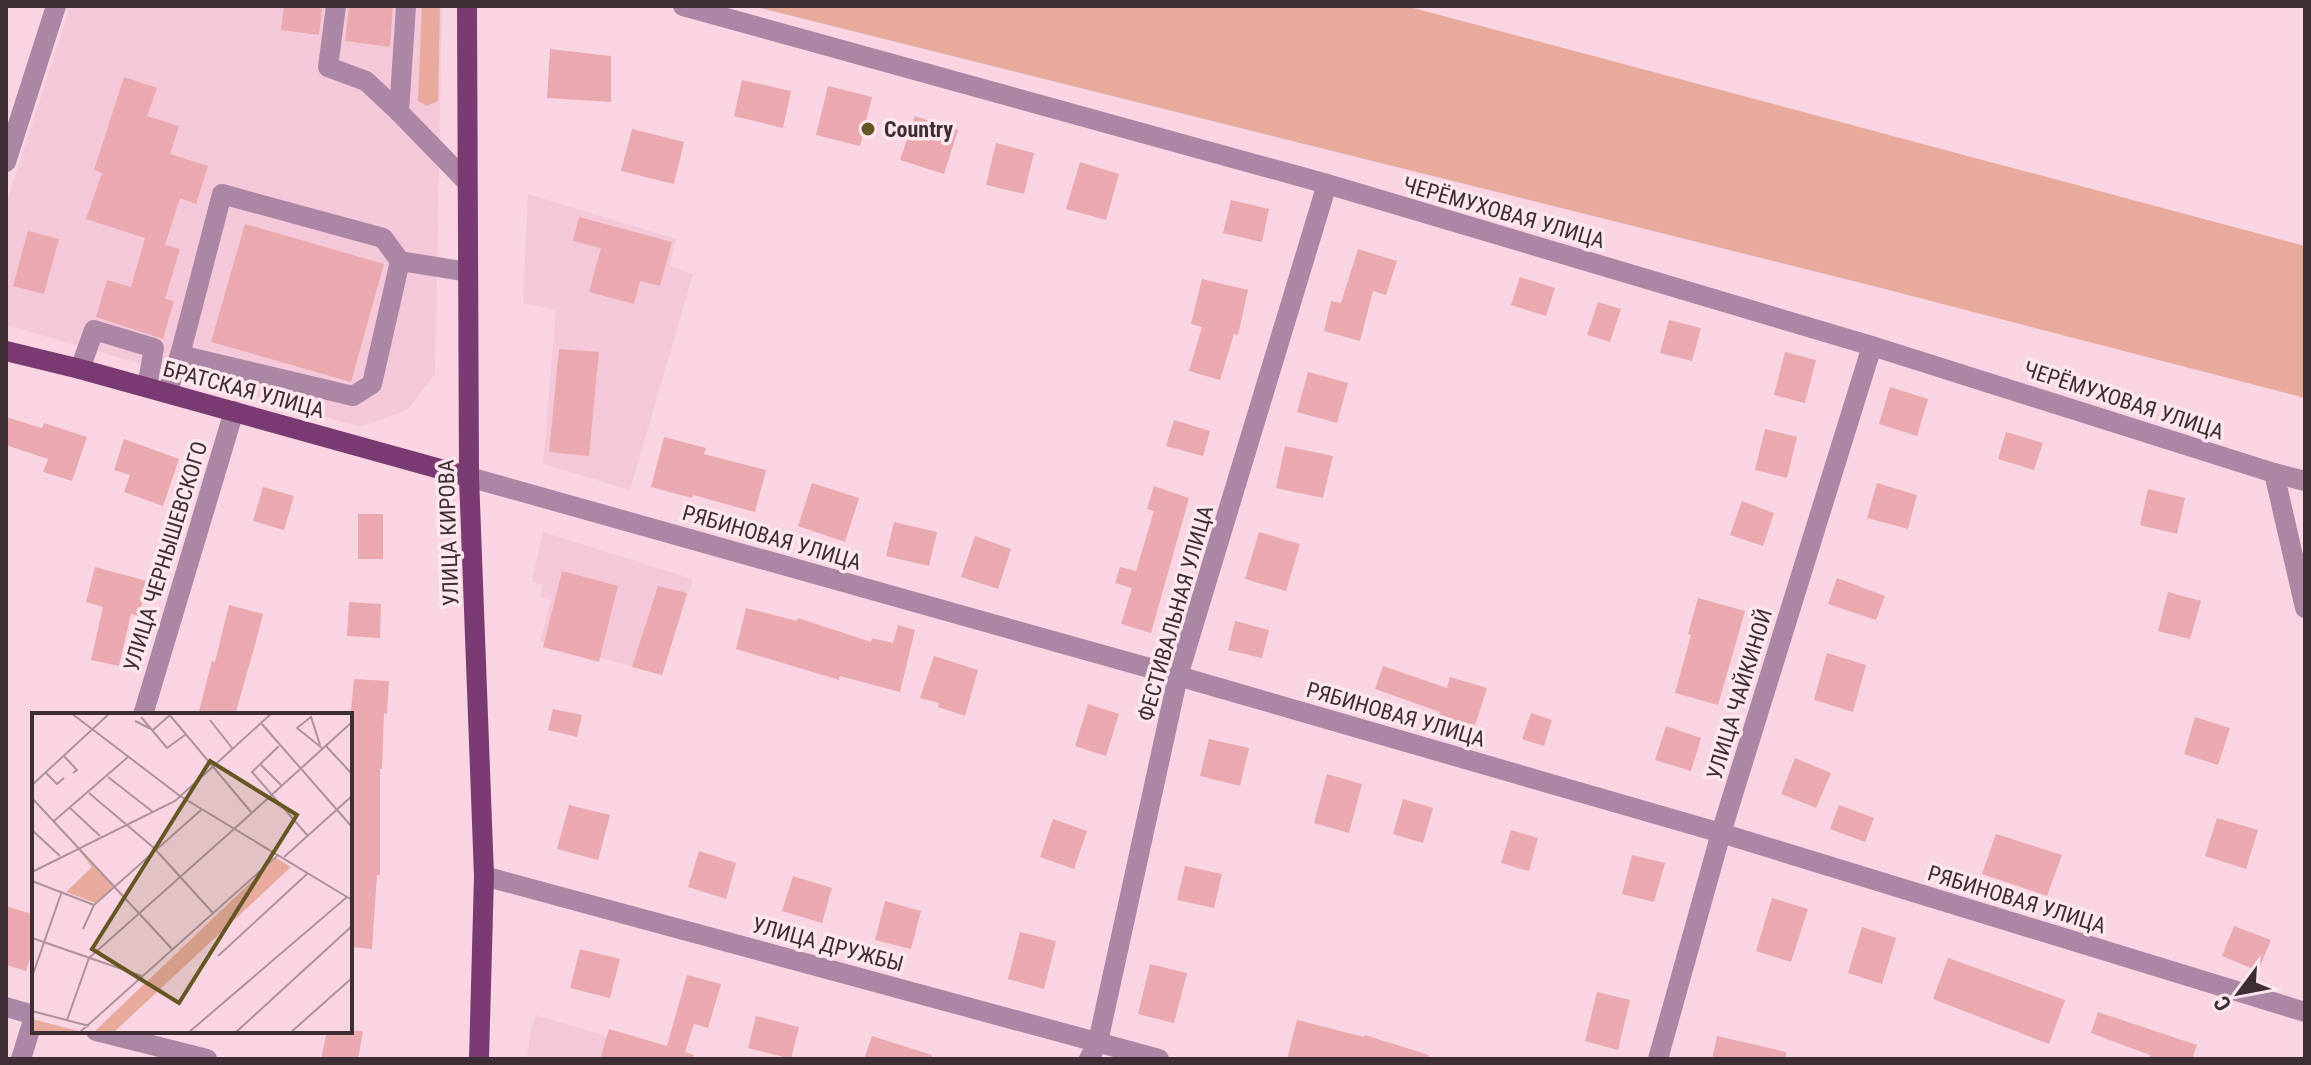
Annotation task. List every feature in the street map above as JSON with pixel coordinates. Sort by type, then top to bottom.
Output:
[{"type":"main road","name":"УЛИЦА КИРОВА","points":[[467,6],[469,477],[484,876],[479,1059]]},
{"type":"main road","name":"БРАТСКАЯ УЛИЦА","points":[[6,351],[469,477]]},
{"type":"street","points":[[6,162],[56,6]]},
{"type":"street","points":[[336,6],[328,67],[366,81],[467,182]]},
{"type":"street","points":[[399,112],[406,6]]},
{"type":"street","name":"ЧЕРЁМУХОВАЯ УЛИЦА","points":[[683,6],[1327,184],[1872,346],[2305,481]]},
{"type":"street","name":"ФЕСТИВАЛЬНАЯ УЛИЦА","points":[[1094,1050],[1178,676],[1327,184]]},
{"type":"street","points":[[167,393],[180,355],[222,194],[383,238],[400,261],[468,272]]},
{"type":"street","points":[[180,355],[353,396],[372,384],[400,261]]},
{"type":"street","points":[[80,369],[94,330],[154,348],[147,387]]},
{"type":"street","name":"УЛИЦА ЧАЙКИНОЙ","points":[[1658,1059],[1721,833],[1872,346]]},
{"type":"street","name":"УЛИЦА ЧЕРНЫШЕВСКОГО","points":[[144,713],[234,411]]},
{"type":"street","points":[[2274,473],[2305,608]]},
{"type":"street","name":"РЯБИНОВАЯ УЛИЦА","points":[[469,477],[1178,676],[1721,833],[2305,1012]]},
{"type":"street","name":"УЛИЦА ДРУЖБЫ","points":[[484,876],[1094,1050],[1159,1059]]},
{"type":"street","points":[[6,1007],[32,1015]]},
{"type":"street","points":[[21,1059],[32,1023]]},
{"type":"street","points":[[104,1033],[207,1059]]},
{"type":"shaded area","points":[[70,6],[442,6],[435,374],[407,410],[360,427],[6,325],[6,205]]},
{"type":"shaded area","points":[[422,6],[440,6],[438,101],[427,106],[418,101]]},
{"type":"shaded area","points":[[752,6],[1406,6],[2305,246],[2305,398],[1885,289]]},
{"type":"shaded area","points":[[528,194],[676,239],[669,266],[693,274],[630,490],[543,464],[556,310],[523,303]]},
{"type":"shaded area","points":[[543,532],[693,579],[662,675],[540,641],[551,600],[540,596],[543,585],[532,582]]},
{"type":"shaded area","points":[[536,1015],[684,1059],[527,1059]]},
{"type":"building","points":[[284,6],[322,9],[319,35],[281,30]]},
{"type":"building","points":[[349,6],[393,6],[390,47],[345,41]]},
{"type":"building","points":[[550,49],[611,56],[611,102],[547,98]]},
{"type":"building","points":[[124,77],[157,88],[147,116],[179,126],[170,154],[208,166],[196,204],[180,198],[165,245],[180,249],[165,299],[174,301],[163,339],[96,317],[107,280],[131,287],[145,238],[86,219],[102,173],[94,170]]},
{"type":"building","points":[[742,80],[791,91],[783,128],[734,116]]},
{"type":"building","points":[[828,86],[872,97],[860,146],[816,135]]},
{"type":"building","points":[[915,116],[958,130],[944,174],[900,160]]},
{"type":"building","points":[[632,129],[684,142],[674,184],[621,171]]},
{"type":"building","points":[[996,143],[1034,153],[1024,194],[986,185]]},
{"type":"building","points":[[1080,162],[1119,174],[1106,220],[1066,209]]},
{"type":"building","points":[[1231,200],[1269,209],[1262,242],[1223,233]]},
{"type":"building","points":[[579,217],[672,242],[660,286],[640,281],[634,304],[589,292],[601,248],[573,241]]},
{"type":"building","points":[[245,224],[384,264],[351,382],[211,342]]},
{"type":"building","points":[[28,231],[59,239],[44,294],[13,286]]},
{"type":"building","points":[[1358,249],[1397,261],[1386,295],[1373,291],[1360,341],[1324,331],[1331,301],[1341,303]]},
{"type":"building","points":[[1520,277],[1555,288],[1546,316],[1511,305]]},
{"type":"building","points":[[1202,279],[1248,290],[1238,335],[1234,334],[1220,380],[1189,371],[1202,327],[1191,324]]},
{"type":"building","points":[[1598,302],[1621,309],[1610,342],[1587,335]]},
{"type":"building","points":[[1669,320],[1701,328],[1692,361],[1660,353]]},
{"type":"building","points":[[559,349],[599,352],[589,456],[549,452]]},
{"type":"building","points":[[1785,352],[1816,360],[1805,403],[1774,395]]},
{"type":"building","points":[[1308,372],[1348,383],[1337,423],[1297,412]]},
{"type":"building","points":[[1890,387],[1928,399],[1917,436],[1879,424]]},
{"type":"building","points":[[6,417],[42,428],[44,423],[87,437],[72,481],[43,472],[48,459],[6,445]]},
{"type":"building","points":[[1174,420],[1210,431],[1203,456],[1166,446]]},
{"type":"building","points":[[1765,429],[1797,437],[1787,478],[1755,470]]},
{"type":"building","points":[[2006,432],[2043,443],[2034,470],[1998,459]]},
{"type":"building","points":[[664,437],[706,448],[704,454],[766,470],[755,512],[651,487]]},
{"type":"building","points":[[124,439],[179,459],[163,506],[124,492],[130,475],[114,470]]},
{"type":"building","points":[[1285,446],[1333,456],[1323,498],[1276,488]]},
{"type":"building","points":[[812,483],[859,498],[845,542],[798,526]]},
{"type":"building","points":[[1877,483],[1917,495],[1908,529],[1867,518]]},
{"type":"building","points":[[1154,486],[1189,498],[1151,633],[1121,624],[1132,588],[1115,583],[1120,567],[1136,571],[1154,511],[1147,509]]},
{"type":"building","points":[[263,487],[294,496],[284,530],[253,521]]},
{"type":"building","points":[[2148,489],[2185,498],[2177,534],[2140,525]]},
{"type":"building","points":[[1742,501],[1774,513],[1763,546],[1730,535]]},
{"type":"building","points":[[358,514],[383,514],[383,559],[358,559]]},
{"type":"building","points":[[894,522],[937,532],[929,566],[886,556]]},
{"type":"building","points":[[1259,532],[1300,544],[1286,591],[1245,579]]},
{"type":"building","points":[[975,536],[1011,549],[998,589],[961,577]]},
{"type":"building","points":[[95,567],[147,581],[139,616],[131,614],[119,666],[91,660],[103,607],[86,602]]},
{"type":"building","points":[[562,571],[618,586],[599,662],[543,647]]},
{"type":"building","points":[[1837,578],[1885,596],[1876,620],[1828,604]]},
{"type":"building","points":[[658,586],[687,593],[662,675],[632,667]]},
{"type":"building","points":[[2168,592],[2201,601],[2190,639],[2158,631]]},
{"type":"building","points":[[1698,598],[1745,611],[1718,705],[1675,693]]},
{"type":"building","points":[[349,602],[381,604],[380,638],[347,636]]},
{"type":"building","points":[[229,605],[263,614],[236,713],[199,713],[212,661],[215,662]]},
{"type":"building","points":[[746,608],[797,621],[798,618],[871,642],[872,638],[893,643],[898,625],[915,630],[900,692],[840,676],[839,680],[736,649]]},
{"type":"building","points":[[1235,621],[1269,630],[1262,658],[1228,650]]},
{"type":"building","points":[[1827,653],[1866,665],[1853,712],[1814,700]]},
{"type":"building","points":[[934,656],[978,670],[965,716],[938,707],[939,703],[920,698]]},
{"type":"building","points":[[1383,666],[1447,688],[1450,677],[1487,688],[1474,729],[1438,718],[1440,712],[1375,689]]},
{"type":"building","points":[[354,679],[389,681],[380,769],[380,875],[377,875],[372,949],[352,947],[351,713]]},
{"type":"building","points":[[1088,704],[1119,714],[1106,756],[1075,746]]},
{"type":"building","points":[[553,709],[582,715],[577,737],[548,730]]},
{"type":"building","points":[[1531,713],[1552,720],[1544,746],[1522,739]]},
{"type":"building","points":[[2195,717],[2230,728],[2218,765],[2184,754]]},
{"type":"building","points":[[1666,726],[1701,738],[1691,771],[1655,760]]},
{"type":"building","points":[[1209,739],[1249,748],[1240,786],[1200,776]]},
{"type":"building","points":[[1795,758],[1831,773],[1816,808],[1781,794]]},
{"type":"building","points":[[1327,774],[1362,784],[1349,833],[1314,823]]},
{"type":"building","points":[[1403,799],[1433,808],[1423,843],[1393,834]]},
{"type":"building","points":[[569,805],[610,815],[598,860],[557,849]]},
{"type":"building","points":[[1839,805],[1874,818],[1865,842],[1830,829]]},
{"type":"building","points":[[2217,818],[2258,830],[2246,869],[2205,856]]},
{"type":"building","points":[[1053,819],[1087,831],[1074,869],[1040,857]]},
{"type":"building","points":[[1511,830],[1538,838],[1529,871],[1501,863]]},
{"type":"building","points":[[1996,834],[2062,855],[2047,896],[1982,874]]},
{"type":"building","points":[[699,851],[736,863],[726,899],[688,887]]},
{"type":"building","points":[[1632,855],[1665,863],[1654,902],[1622,894]]},
{"type":"building","points":[[1185,866],[1222,874],[1214,908],[1177,900]]},
{"type":"building","points":[[793,876],[832,888],[822,923],[782,911]]},
{"type":"building","points":[[1772,898],[1808,909],[1791,962],[1756,951]]},
{"type":"building","points":[[885,901],[921,911],[911,949],[875,940]]},
{"type":"building","points":[[6,906],[32,914],[32,952],[26,971],[6,965]]},
{"type":"building","points":[[2234,926],[2271,940],[2258,971],[2222,956]]},
{"type":"building","points":[[1862,927],[1896,938],[1882,984],[1848,973]]},
{"type":"building","points":[[1020,932],[1056,941],[1044,989],[1008,979]]},
{"type":"building","points":[[580,949],[620,959],[610,998],[570,988]]},
{"type":"building","points":[[1948,958],[2065,1000],[2049,1044],[1933,999]]},
{"type":"building","points":[[1150,964],[1187,973],[1174,1023],[1138,1014]]},
{"type":"building","points":[[687,975],[721,984],[708,1028],[694,1024],[685,1052],[694,1055],[693,1059],[600,1059],[609,1029],[667,1046]]},
{"type":"building","points":[[1597,992],[1630,1000],[1618,1050],[1585,1041]]},
{"type":"building","points":[[2098,1012],[2197,1045],[2192,1059],[2149,1059],[2150,1055],[2091,1033]]},
{"type":"building","points":[[756,1016],[799,1027],[791,1059],[748,1048]]},
{"type":"building","points":[[1297,1020],[1365,1035],[1429,1055],[1428,1059],[1287,1059]]},
{"type":"building","points":[[363,1031],[358,1059],[321,1059],[327,1033]]},
{"type":"building","points":[[872,1036],[932,1055],[932,1059],[864,1059]]},
{"type":"building","points":[[1717,1036],[1786,1052],[1786,1059],[1712,1059]]},
{"type":"place","name":"Country","points":[[868,129]]}]
